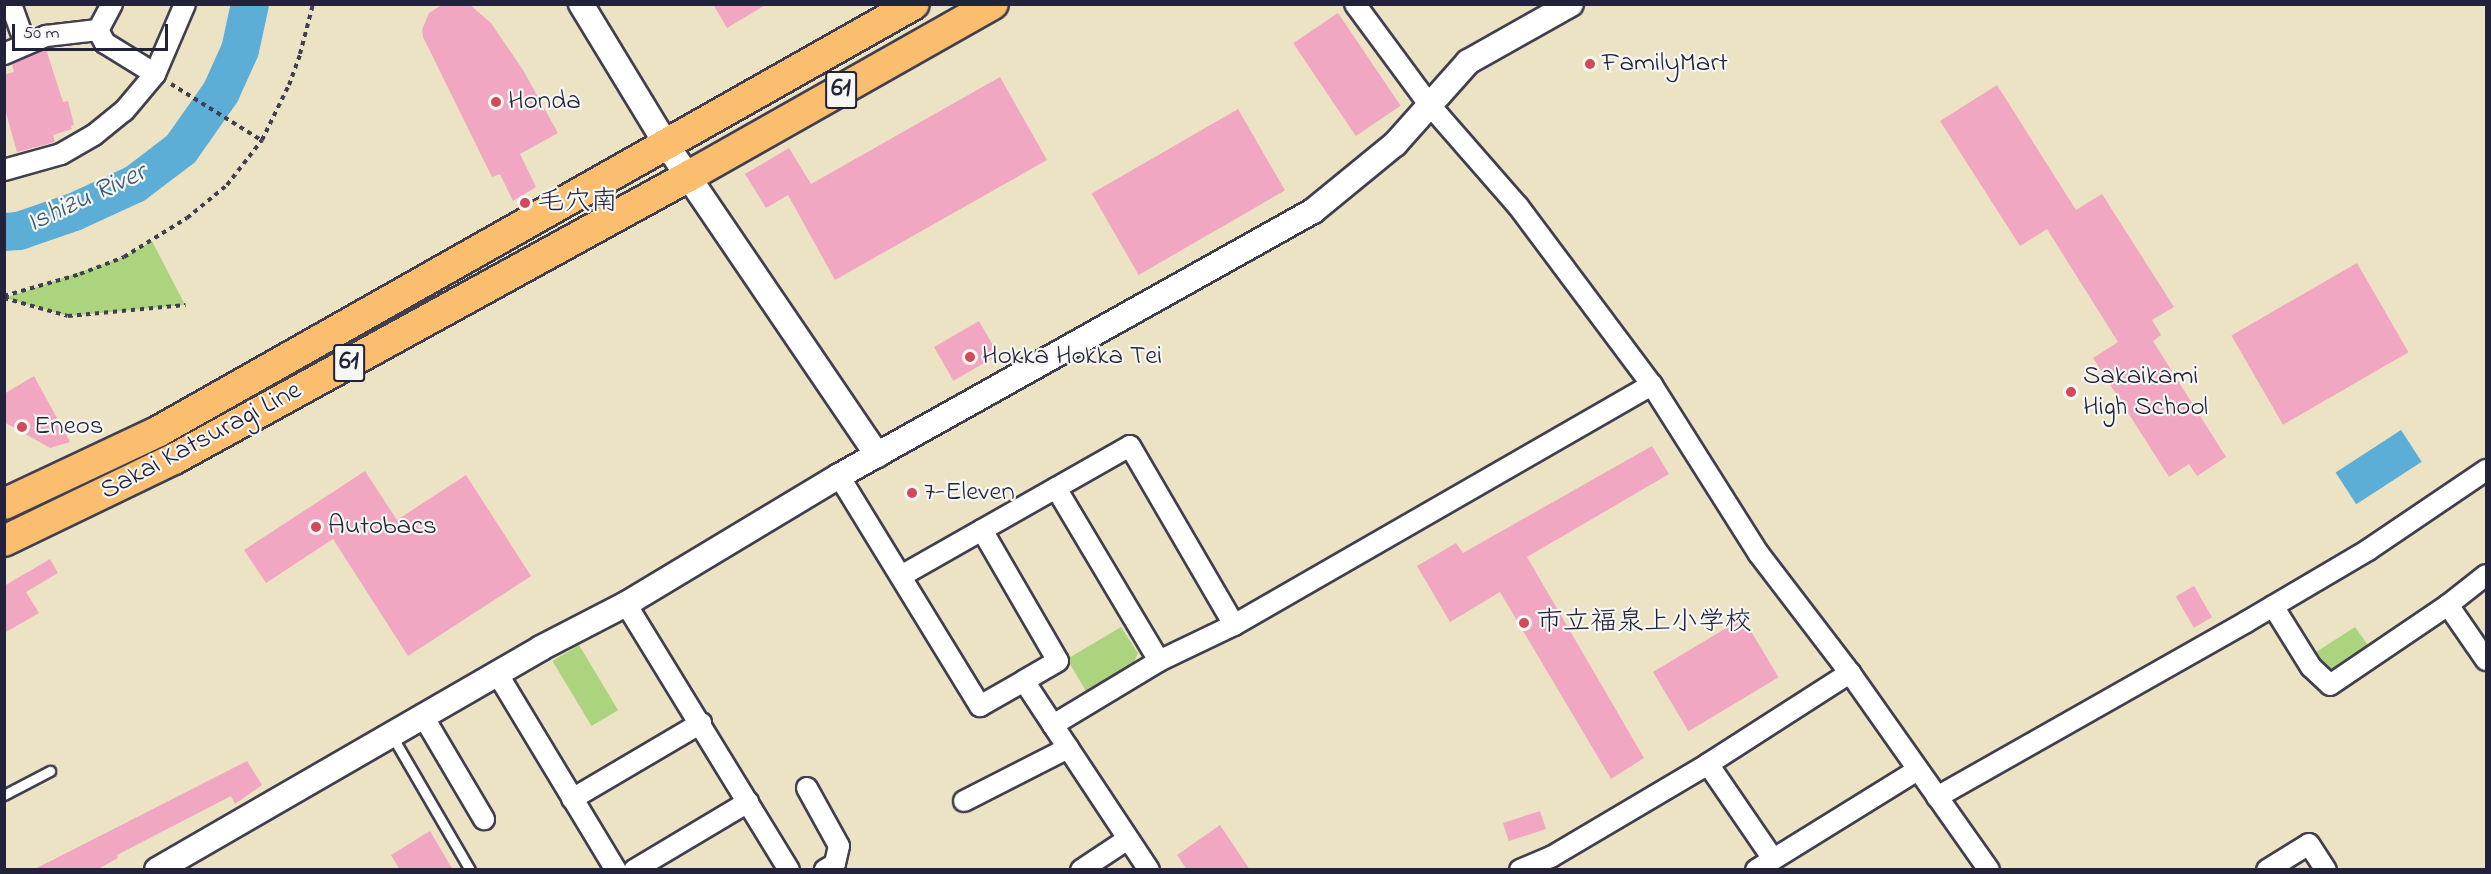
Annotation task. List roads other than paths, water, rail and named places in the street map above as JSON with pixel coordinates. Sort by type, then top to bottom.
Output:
[{"type":"main road","name":"Sakai Katsuragi Line","points":[[4,504],[159,430],[914,4]]},
{"type":"main road","name":"Sakai Katsuragi Line","points":[[4,541],[174,459],[689,176],[993,4]]},
{"type":"street","points":[[11,4],[25,43]]},
{"type":"street","points":[[98,30],[112,4]]},
{"type":"street","points":[[4,170],[61,154],[94,135],[162,79],[185,4]]},
{"type":"street","points":[[581,4],[666,144],[877,455]]},
{"type":"street","points":[[1355,4],[1428,104],[1518,206],[1652,385],[1759,554],[1850,674],[1989,870]]},
{"type":"street","points":[[157,870],[497,673],[626,604],[839,476],[1313,211],[1395,144],[1428,104],[1468,62],[1571,4]]},
{"type":"street","points":[[4,54],[25,43],[46,36],[98,30]]},
{"type":"street","points":[[98,30],[105,43],[162,79]]},
{"type":"street","points":[[1053,725],[1159,661],[1234,625],[1652,385]]},
{"type":"street","points":[[901,576],[1130,446],[1234,625]]},
{"type":"street","points":[[1937,797],[2273,606],[2367,550],[2487,470]]},
{"type":"street","points":[[839,476],[980,706],[1058,661],[982,530]]},
{"type":"street","points":[[1056,488],[1159,661]]},
{"type":"street","points":[[2273,606],[2311,667],[2331,685],[2448,605],[2487,575]]},
{"type":"street","points":[[626,604],[789,870]]},
{"type":"street","points":[[2448,605],[2487,660]]},
{"type":"street","points":[[497,673],[616,870]]},
{"type":"street","points":[[1520,870],[1555,863],[1850,674]]},
{"type":"street","points":[[1024,681],[1149,870]]},
{"type":"street","points":[[423,716],[484,819]]},
{"type":"street","points":[[572,799],[701,723]]},
{"type":"street","points":[[964,801],[1068,748]]},
{"type":"street","points":[[1708,764],[1773,859]]},
{"type":"street","points":[[1756,870],[1917,770]]},
{"type":"street","points":[[807,788],[839,846],[835,864],[825,870]]},
{"type":"street","points":[[634,870],[748,802]]},
{"type":"street","points":[[1082,870],[1128,839]]},
{"type":"street","points":[[2267,870],[2309,844],[2326,870]]},
{"type":"lane","points":[[391,734],[470,870]]},
{"type":"lane","points":[[4,795],[50,771]]},
{"type":"water","points":[[2401,430],[2422,462],[2356,504],[2336,472]]},
{"type":"waterway","name":"Ishizu River","points":[[4,232],[19,231],[74,212],[135,184],[181,149],[221,92],[240,50],[250,4]]},
{"type":"place","name":"FamilyMart","points":[[1590,64]]},
{"type":"place","name":"Honda","points":[[496,102]]},
{"type":"place","name":"毛穴南","points":[[525,203]]},
{"type":"place","name":"Hokka Hokka Tei","points":[[970,357]]},
{"type":"place","name":"Sakaikami High School","points":[[2071,392]]},
{"type":"place","name":"Eneos","points":[[22,427]]},
{"type":"place","name":"7-Eleven","points":[[912,493]]},
{"type":"place","name":"Autobacs","points":[[316,527]]},
{"type":"place","name":"市立福泉上小学校","points":[[1524,623]]}]
